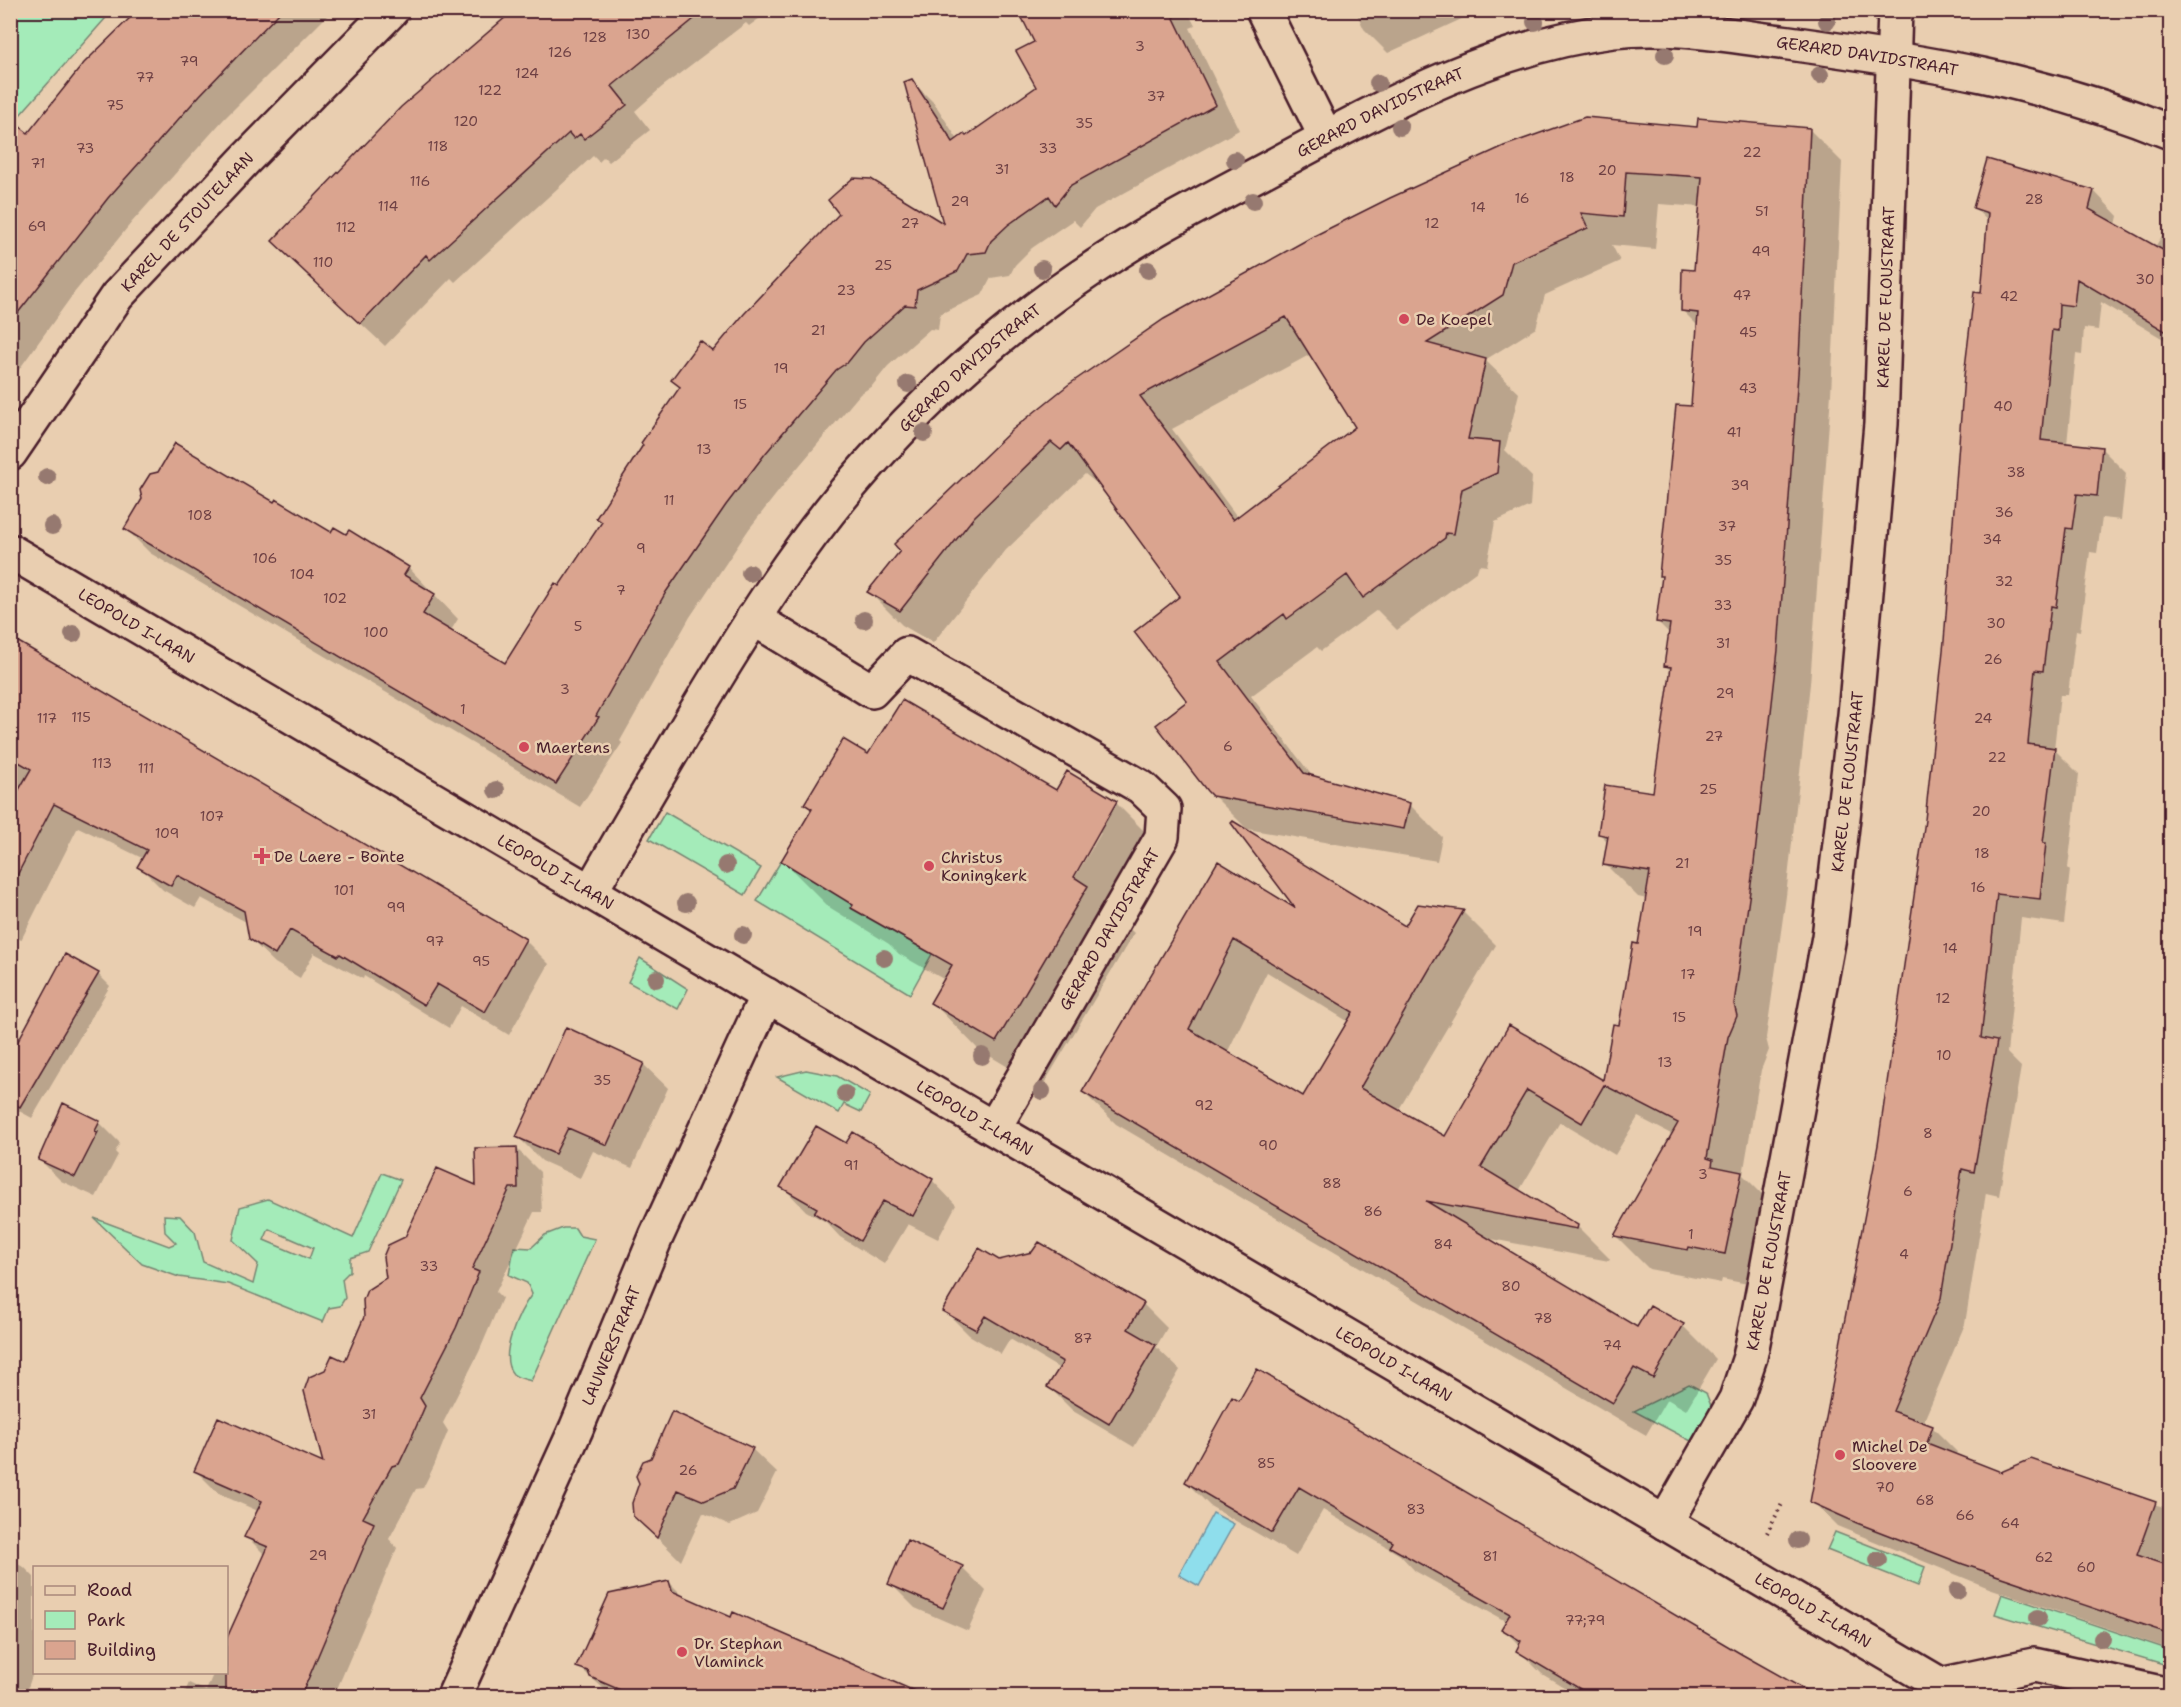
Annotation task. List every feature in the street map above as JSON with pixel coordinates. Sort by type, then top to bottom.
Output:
[{"type":"street","name":"KAREL DE STOUTELAAN","points":[[10,453],[117,296],[244,161],[392,10]]},
{"type":"street","points":[[1263,10],[1326,137]]},
{"type":"street","name":"KAREL DE FLOUSTRAAT","points":[[1665,1523],[1736,1399],[1744,1380],[1760,1307],[1829,937],[1856,704],[1881,424],[1895,10]]},
{"type":"street","name":"GERARD DAVIDSTRAAT","points":[[591,891],[753,618],[809,537],[865,468],[915,412],[989,345],[1070,284],[1153,230],[1326,137],[1431,86],[1494,59],[1556,40],[1619,30],[1683,31],[1895,58],[2013,80],[2117,110],[2170,132]]},
{"type":"street","name":"LEOPOLD I-LAAN","points":[[10,551],[1950,1690],[2034,1665],[2170,1695]]},
{"type":"street","name":"GERARD DAVIDSTRAAT","points":[[753,618],[872,691],[907,654],[1141,787],[1164,809],[1162,837],[994,1128]]},
{"type":"street","name":"LAUWERSTRAAT","points":[[454,1696],[576,1429],[656,1237],[767,995]]},
{"type":"path","points":[[1763,1540],[1783,1502]]},
{"type":"green space","points":[[11,11],[112,11],[11,125]]},
{"type":"green space","points":[[665,812],[761,868],[745,895],[649,839]]},
{"type":"green space","points":[[781,861],[854,904],[852,909],[932,954],[910,994],[757,901]]},
{"type":"green space","points":[[640,958],[688,989],[678,1009],[628,982]]},
{"type":"green space","points":[[806,1070],[837,1076],[870,1095],[861,1112],[844,1104],[839,1113],[777,1077]]},
{"type":"green space","points":[[382,1173],[401,1180],[368,1252],[350,1258],[350,1271],[342,1279],[345,1298],[340,1306],[329,1308],[323,1322],[228,1284],[179,1277],[142,1264],[94,1218],[169,1246],[176,1243],[165,1232],[164,1215],[180,1216],[195,1232],[203,1262],[253,1284],[258,1264],[233,1240],[240,1207],[268,1199],[353,1238]],"holes":[[[269,1229],[313,1248],[309,1259],[264,1240]]]},
{"type":"green space","points":[[563,1228],[575,1228],[580,1236],[595,1239],[531,1381],[513,1374],[509,1366],[509,1345],[512,1333],[532,1294],[527,1283],[509,1275],[514,1247],[531,1248],[545,1235]]},
{"type":"green space","points":[[1689,1384],[1706,1393],[1711,1406],[1691,1441],[1634,1411]]},
{"type":"green space","points":[[1835,1532],[1925,1567],[1918,1586],[1827,1550]]},
{"type":"green space","points":[[2002,1594],[2170,1650],[2170,1666],[1995,1614]]},
{"type":"water","points":[[1213,1513],[1234,1524],[1199,1586],[1179,1575]]},
{"type":"building","points":[[138,10],[282,10],[200,95],[108,198],[10,323],[10,119],[28,133],[84,63]]},
{"type":"building","points":[[514,10],[705,10],[612,86],[627,105],[584,139],[580,134],[574,139],[569,133],[430,260],[426,255],[360,324],[272,241],[401,107]]},
{"type":"building","points":[[1018,10],[1170,10],[1216,105],[1071,185],[1055,205],[1049,196],[1008,225],[991,241],[986,252],[967,254],[958,271],[917,290],[915,306],[905,305],[864,342],[848,362],[836,370],[765,454],[726,505],[666,592],[596,716],[599,717],[556,784],[124,529],[142,499],[140,490],[150,474],[158,472],[175,443],[274,502],[276,499],[331,532],[334,527],[346,534],[349,530],[409,567],[404,575],[435,594],[423,614],[505,663],[555,583],[559,586],[602,522],[596,518],[643,445],[641,443],[680,387],[671,380],[700,341],[713,351],[744,314],[839,214],[828,200],[853,178],[871,179],[943,223],[904,82],[912,79],[953,142],[964,134],[966,136],[1036,87],[1016,51],[1034,42]]},
{"type":"building","points":[[1585,117],[1697,127],[1698,118],[1810,128],[1799,360],[1778,650],[1754,863],[1734,1004],[1737,1016],[1728,1037],[1707,1158],[1713,1160],[1712,1166],[1742,1172],[1725,1254],[1689,1247],[1688,1250],[1614,1236],[1678,1123],[1604,1085],[1582,1123],[1527,1090],[1481,1167],[1578,1225],[1577,1229],[1426,1201],[1637,1327],[1650,1305],[1684,1324],[1653,1378],[1634,1368],[1613,1403],[1082,1092],[1218,861],[1295,908],[1231,823],[1233,821],[1405,926],[1418,904],[1464,910],[1360,1088],[1445,1136],[1509,1025],[1603,1080],[1613,1024],[1619,1025],[1633,943],[1638,944],[1650,872],[1603,865],[1608,836],[1598,834],[1605,785],[1653,792],[1671,667],[1664,666],[1670,624],[1656,622],[1662,576],[1659,576],[1676,405],[1691,406],[1698,313],[1681,311],[1682,269],[1694,270],[1702,177],[1626,172],[1623,217],[1581,213],[1588,228],[1512,262],[1503,295],[1427,343],[1486,359],[1468,439],[1500,442],[1497,473],[1462,489],[1454,534],[1446,533],[1445,538],[1363,598],[1347,575],[1287,619],[1284,614],[1220,662],[1304,773],[1410,803],[1404,829],[1212,796],[1207,791],[1156,725],[1187,701],[1134,632],[1180,596],[1068,443],[1061,450],[1051,442],[974,517],[900,611],[867,592],[900,551],[894,544],[1012,430],[1068,385],[1164,319],[1312,237],[1390,198],[1504,146]],"holes":[[[1286,317],[1355,427],[1233,520],[1140,396]],[[1234,940],[1353,1012],[1303,1096],[1189,1029]]]},
{"type":"building","points":[[1987,159],[2094,190],[2089,209],[2170,254],[2170,334],[2077,279],[2074,306],[2059,304],[2058,331],[2052,330],[2041,440],[2102,447],[2097,496],[2077,494],[2072,529],[2066,528],[2056,607],[2051,606],[2043,671],[2035,670],[2028,744],[2055,748],[2043,843],[2046,843],[2040,899],[1997,894],[1981,1038],[1997,1041],[1974,1172],[1962,1169],[1941,1298],[1893,1411],[1933,1426],[1927,1443],[2001,1472],[2031,1459],[2156,1502],[2137,1555],[2170,1566],[2170,1634],[1963,1564],[1857,1523],[1810,1502],[1878,1145],[1925,820],[1944,641],[1964,376],[1974,292],[1981,293],[1988,213],[1973,208]]},
{"type":"building","points":[[10,637],[526,939],[485,1012],[437,984],[424,1005],[340,954],[338,956],[290,930],[275,955],[249,939],[244,911],[177,875],[171,886],[137,867],[147,850],[54,804],[10,889],[10,805],[31,769],[10,757]]},
{"type":"building","name":"Christus Koningkerk","points":[[902,700],[1056,790],[1067,771],[1117,801],[1074,877],[1088,886],[996,1042],[930,1003],[952,965],[851,908],[853,905],[781,861],[812,809],[804,804],[843,739],[868,754]]},
{"type":"building","points":[[65,954],[99,973],[20,1107],[10,1102],[10,1056]]},
{"type":"building","points":[[566,1027],[644,1063],[607,1145],[568,1128],[555,1154],[516,1137]]},
{"type":"building","points":[[63,1103],[100,1121],[95,1131],[98,1132],[75,1177],[38,1160]]},
{"type":"building","points":[[816,1126],[846,1143],[853,1132],[933,1179],[913,1216],[883,1201],[860,1241],[814,1213],[817,1208],[780,1187]]},
{"type":"building","points":[[517,1147],[518,1188],[510,1188],[472,1269],[479,1272],[456,1328],[420,1398],[425,1406],[410,1441],[399,1464],[392,1466],[363,1518],[374,1523],[301,1696],[226,1696],[228,1636],[268,1547],[244,1537],[262,1501],[194,1471],[218,1417],[323,1463],[304,1391],[309,1377],[325,1370],[332,1355],[345,1361],[364,1317],[363,1300],[367,1290],[386,1278],[383,1257],[388,1245],[405,1237],[437,1168],[476,1185],[475,1148]]},
{"type":"building","points":[[1039,1242],[1144,1303],[1128,1329],[1156,1345],[1109,1424],[1047,1387],[1063,1362],[985,1316],[976,1330],[942,1311],[979,1248],[999,1260],[1032,1252]]},
{"type":"building","points":[[1257,1369],[1816,1696],[1592,1696],[1516,1651],[1521,1641],[1501,1629],[1510,1614],[1390,1547],[1393,1542],[1299,1487],[1272,1533],[1185,1482],[1232,1397],[1239,1401]]},
{"type":"building","points":[[672,1411],[753,1448],[733,1489],[704,1501],[678,1490],[657,1538],[633,1516],[632,1503],[639,1483],[636,1476],[643,1461],[651,1458]]},
{"type":"building","points":[[907,1540],[963,1566],[943,1608],[888,1584]]},
{"type":"building","name":"Dr. Stephan Vlaminck","points":[[669,1581],[672,1591],[731,1617],[733,1612],[926,1696],[634,1696],[590,1677],[588,1671],[576,1667],[609,1594]]},
{"type":"place","name":"De Koepel","points":[[1404,319]]},
{"type":"place","name":"Maertens","points":[[524,747]]},
{"type":"place","name":"De Laere - Bonte","points":[[262,856]]},
{"type":"place","name":"Christus Koningkerk","points":[[929,866]]},
{"type":"place","name":"Michel De Sloovere","points":[[1840,1455]]},
{"type":"place","name":"Dr. Stephan Vlaminck","points":[[682,1652]]}]
